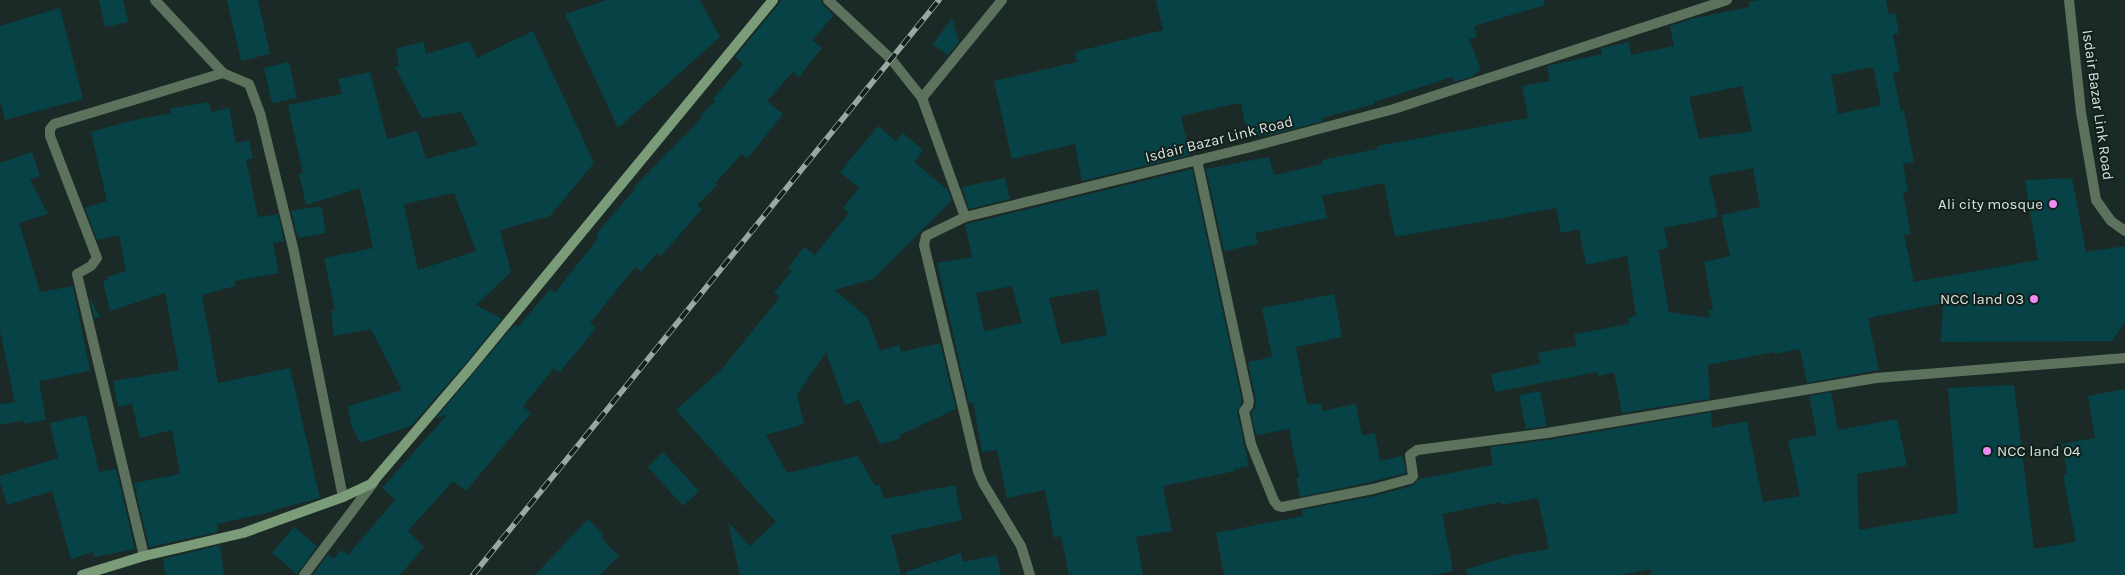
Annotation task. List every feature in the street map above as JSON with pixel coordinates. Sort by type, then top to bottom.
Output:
[{"type":"street","points":[[155,0],[223,73],[249,84],[260,113],[294,252],[342,498]]},
{"type":"street","points":[[82,575],[144,556],[243,533],[342,498],[371,484],[773,0]]},
{"type":"street","points":[[828,0],[891,59],[922,98],[965,217]]},
{"type":"street","points":[[922,98],[1002,0]]},
{"type":"street","name":"Isdair Bazar Link Road","points":[[1030,575],[1021,546],[978,471],[924,245],[926,236],[965,217],[1394,109],[1726,0]]},
{"type":"street","name":"Isdair Bazar Link Road","points":[[2069,0],[2081,112],[2096,200],[2110,221],[2125,231]]},
{"type":"street","points":[[144,556],[78,274],[91,266],[97,258],[50,136],[50,129],[54,124],[223,73]]},
{"type":"street","points":[[1197,160],[1249,401],[1244,411],[1250,444],[1274,501],[1278,506],[1282,507],[1373,489],[1410,479],[1413,476],[1410,455],[1416,450],[1547,433],[1876,378],[2125,358]]},
{"type":"street","points":[[304,575],[378,476]]},
{"type":"building","points":[[99,0],[123,0],[128,22],[105,27]]},
{"type":"building","points":[[227,0],[258,0],[270,54],[241,61]]},
{"type":"building","points":[[607,0],[700,0],[720,37],[618,128],[565,14]]},
{"type":"building","points":[[782,0],[821,0],[823,5],[834,15],[812,40],[822,48],[799,77],[793,72],[767,101],[783,114],[747,159],[742,154],[715,183],[717,185],[697,205],[702,209],[661,256],[657,253],[641,272],[635,267],[590,323],[596,328],[559,373],[554,368],[523,406],[531,413],[466,491],[453,481],[408,531],[424,547],[400,575],[313,575],[328,554],[334,559],[341,550],[348,555],[395,500],[382,488],[447,415],[436,418],[514,325],[518,327],[550,289],[555,293],[599,237],[596,234],[636,188],[632,189],[702,118],[700,116],[715,101],[713,99],[743,64],[735,57]]},
{"type":"building","points":[[1156,0],[1544,0],[1545,5],[1474,26],[1477,37],[1469,39],[1481,70],[1471,77],[1454,82],[1452,77],[1374,102],[1374,104],[1322,118],[1323,121],[1274,134],[1248,138],[1241,104],[1238,105],[1238,103],[1181,116],[1190,155],[1082,181],[1075,144],[1012,159],[994,81],[1077,62],[1075,52],[1163,30]]},
{"type":"building","points":[[1760,0],[1886,0],[1889,15],[1895,13],[1899,33],[1893,34],[1900,72],[1893,73],[1901,111],[1904,111],[1914,162],[1903,164],[1908,192],[1903,193],[1911,234],[1904,235],[1914,282],[2038,260],[2025,180],[2072,178],[2086,252],[2125,246],[2125,322],[2112,341],[1941,342],[1943,303],[1868,318],[1879,370],[1807,383],[1800,349],[1774,354],[1774,352],[1708,365],[1710,399],[1622,413],[1614,372],[1598,376],[1597,372],[1495,392],[1491,374],[1540,364],[1538,353],[1577,346],[1574,334],[1629,324],[1628,318],[1636,316],[1627,256],[1586,265],[1579,229],[1561,233],[1556,208],[1395,237],[1384,183],[1322,196],[1327,218],[1255,233],[1258,244],[1224,251],[1206,169],[1269,157],[1274,175],[1323,164],[1322,160],[1377,149],[1377,146],[1528,118],[1522,86],[1550,81],[1547,66],[1602,54],[1601,48],[1629,42],[1631,55],[1674,46],[1670,26],[1695,18],[1750,7],[1749,2]],"holes":[[[1873,67],[1881,105],[1838,114],[1831,75]],[[1742,86],[1752,131],[1699,139],[1689,97]],[[1753,168],[1760,207],[1721,215],[1730,256],[1704,262],[1713,309],[1708,310],[1710,318],[1669,312],[1658,250],[1668,248],[1664,228],[1718,217],[1709,176]]]},
{"type":"building","points":[[60,8],[83,99],[5,120],[0,100],[0,26]]},
{"type":"building","points":[[952,18],[959,42],[948,55],[933,44]]},
{"type":"building","points":[[533,31],[594,163],[550,216],[500,230],[511,272],[476,305],[502,319],[465,364],[411,426],[360,443],[351,425],[348,406],[402,390],[371,329],[334,336],[331,311],[335,310],[324,258],[373,248],[360,188],[306,205],[299,174],[303,173],[288,105],[342,94],[338,79],[370,72],[387,139],[417,131],[426,159],[478,145],[461,112],[422,118],[395,67],[399,66],[396,48],[424,42],[426,54],[469,41],[477,58]],"holes":[[[454,193],[476,251],[418,270],[404,204]]]},
{"type":"building","points":[[289,62],[297,98],[272,103],[264,68]]},
{"type":"building","points":[[209,102],[211,112],[229,108],[236,143],[249,140],[253,158],[246,160],[258,217],[278,214],[284,241],[273,243],[279,273],[234,281],[235,286],[202,295],[218,383],[290,368],[320,498],[275,511],[217,524],[218,532],[149,547],[134,483],[180,474],[172,430],[140,438],[132,404],[118,407],[113,381],[179,370],[165,293],[110,311],[103,281],[108,280],[107,277],[126,271],[119,235],[97,240],[85,208],[107,201],[91,132],[126,122],[171,113],[170,109]]},
{"type":"building","points":[[878,126],[896,141],[903,133],[923,150],[914,162],[948,190],[952,200],[873,279],[834,290],[867,317],[880,351],[899,345],[901,352],[940,343],[956,409],[900,435],[900,439],[880,444],[859,400],[845,405],[826,352],[797,395],[804,424],[766,435],[787,473],[858,456],[875,486],[879,484],[884,499],[955,485],[962,520],[891,535],[901,575],[740,575],[728,522],[750,546],[776,522],[676,410],[721,370],[780,297],[774,293],[792,271],[788,268],[804,247],[815,255],[849,213],[843,208],[859,188],[840,172]]},
{"type":"building","points":[[32,152],[40,176],[30,180],[48,214],[19,223],[40,292],[73,286],[90,371],[39,381],[46,420],[24,424],[24,420],[0,425],[0,404],[15,402],[0,331],[0,163]]},
{"type":"building","points":[[1192,169],[1242,401],[1237,412],[1249,466],[1234,469],[1235,471],[1163,486],[1172,531],[1136,537],[1143,575],[1069,575],[1061,536],[1054,538],[1045,490],[1007,498],[997,450],[982,452],[973,402],[969,403],[937,263],[972,257],[965,224]],"holes":[[[1012,286],[1022,323],[984,331],[976,293]],[[1098,289],[1107,335],[1061,344],[1049,298]]]},
{"type":"building","points":[[1005,178],[1010,199],[969,209],[962,187]]},
{"type":"building","points":[[321,206],[326,233],[298,238],[291,211]]},
{"type":"building","points":[[1334,294],[1342,337],[1296,347],[1307,405],[1321,403],[1322,411],[1356,404],[1362,436],[1375,433],[1380,461],[1403,456],[1406,473],[1300,497],[1296,478],[1299,478],[1289,429],[1256,435],[1251,413],[1255,408],[1256,400],[1248,362],[1272,357],[1262,308]]},
{"type":"building","points":[[89,296],[100,317],[94,318]]},
{"type":"building","points":[[2014,385],[2034,549],[2076,542],[2063,475],[2067,474],[2062,444],[2095,438],[2088,396],[2125,389],[2125,575],[1651,575],[1650,569],[1620,575],[1467,575],[1466,569],[1514,555],[1549,549],[1538,498],[1501,505],[1501,502],[1442,514],[1453,571],[1433,575],[1224,575],[1216,533],[1303,516],[1302,510],[1374,496],[1412,486],[1419,479],[1493,465],[1490,447],[1548,440],[1711,412],[1712,428],[1747,421],[1763,502],[1800,496],[1788,440],[1817,435],[1809,396],[1831,392],[1838,430],[1897,419],[1907,465],[1857,474],[1859,530],[1958,513],[1948,388]]},
{"type":"building","points":[[1540,391],[1547,426],[1526,429],[1519,395]]},
{"type":"building","points":[[86,415],[99,472],[116,469],[135,549],[94,557],[93,552],[71,559],[52,491],[7,505],[0,483],[0,476],[58,458],[50,423]]},
{"type":"building","points":[[663,452],[699,491],[683,506],[648,467]]},
{"type":"building","points":[[588,519],[604,535],[601,538],[619,556],[600,575],[535,575]]},
{"type":"building","points":[[294,527],[317,546],[297,574],[272,553]]},
{"type":"building","points":[[220,545],[224,575],[165,575],[163,559]]},
{"type":"building","points":[[961,553],[963,562],[996,555],[1001,575],[906,575],[905,572]]},
{"type":"railway","points":[[473,575],[939,0]]},
{"type":"place","name":"Ali city mosque","points":[[2053,204]]},
{"type":"place","name":"NCC land 03","points":[[2034,299]]},
{"type":"place","name":"NCC land 04","points":[[1987,451]]}]
